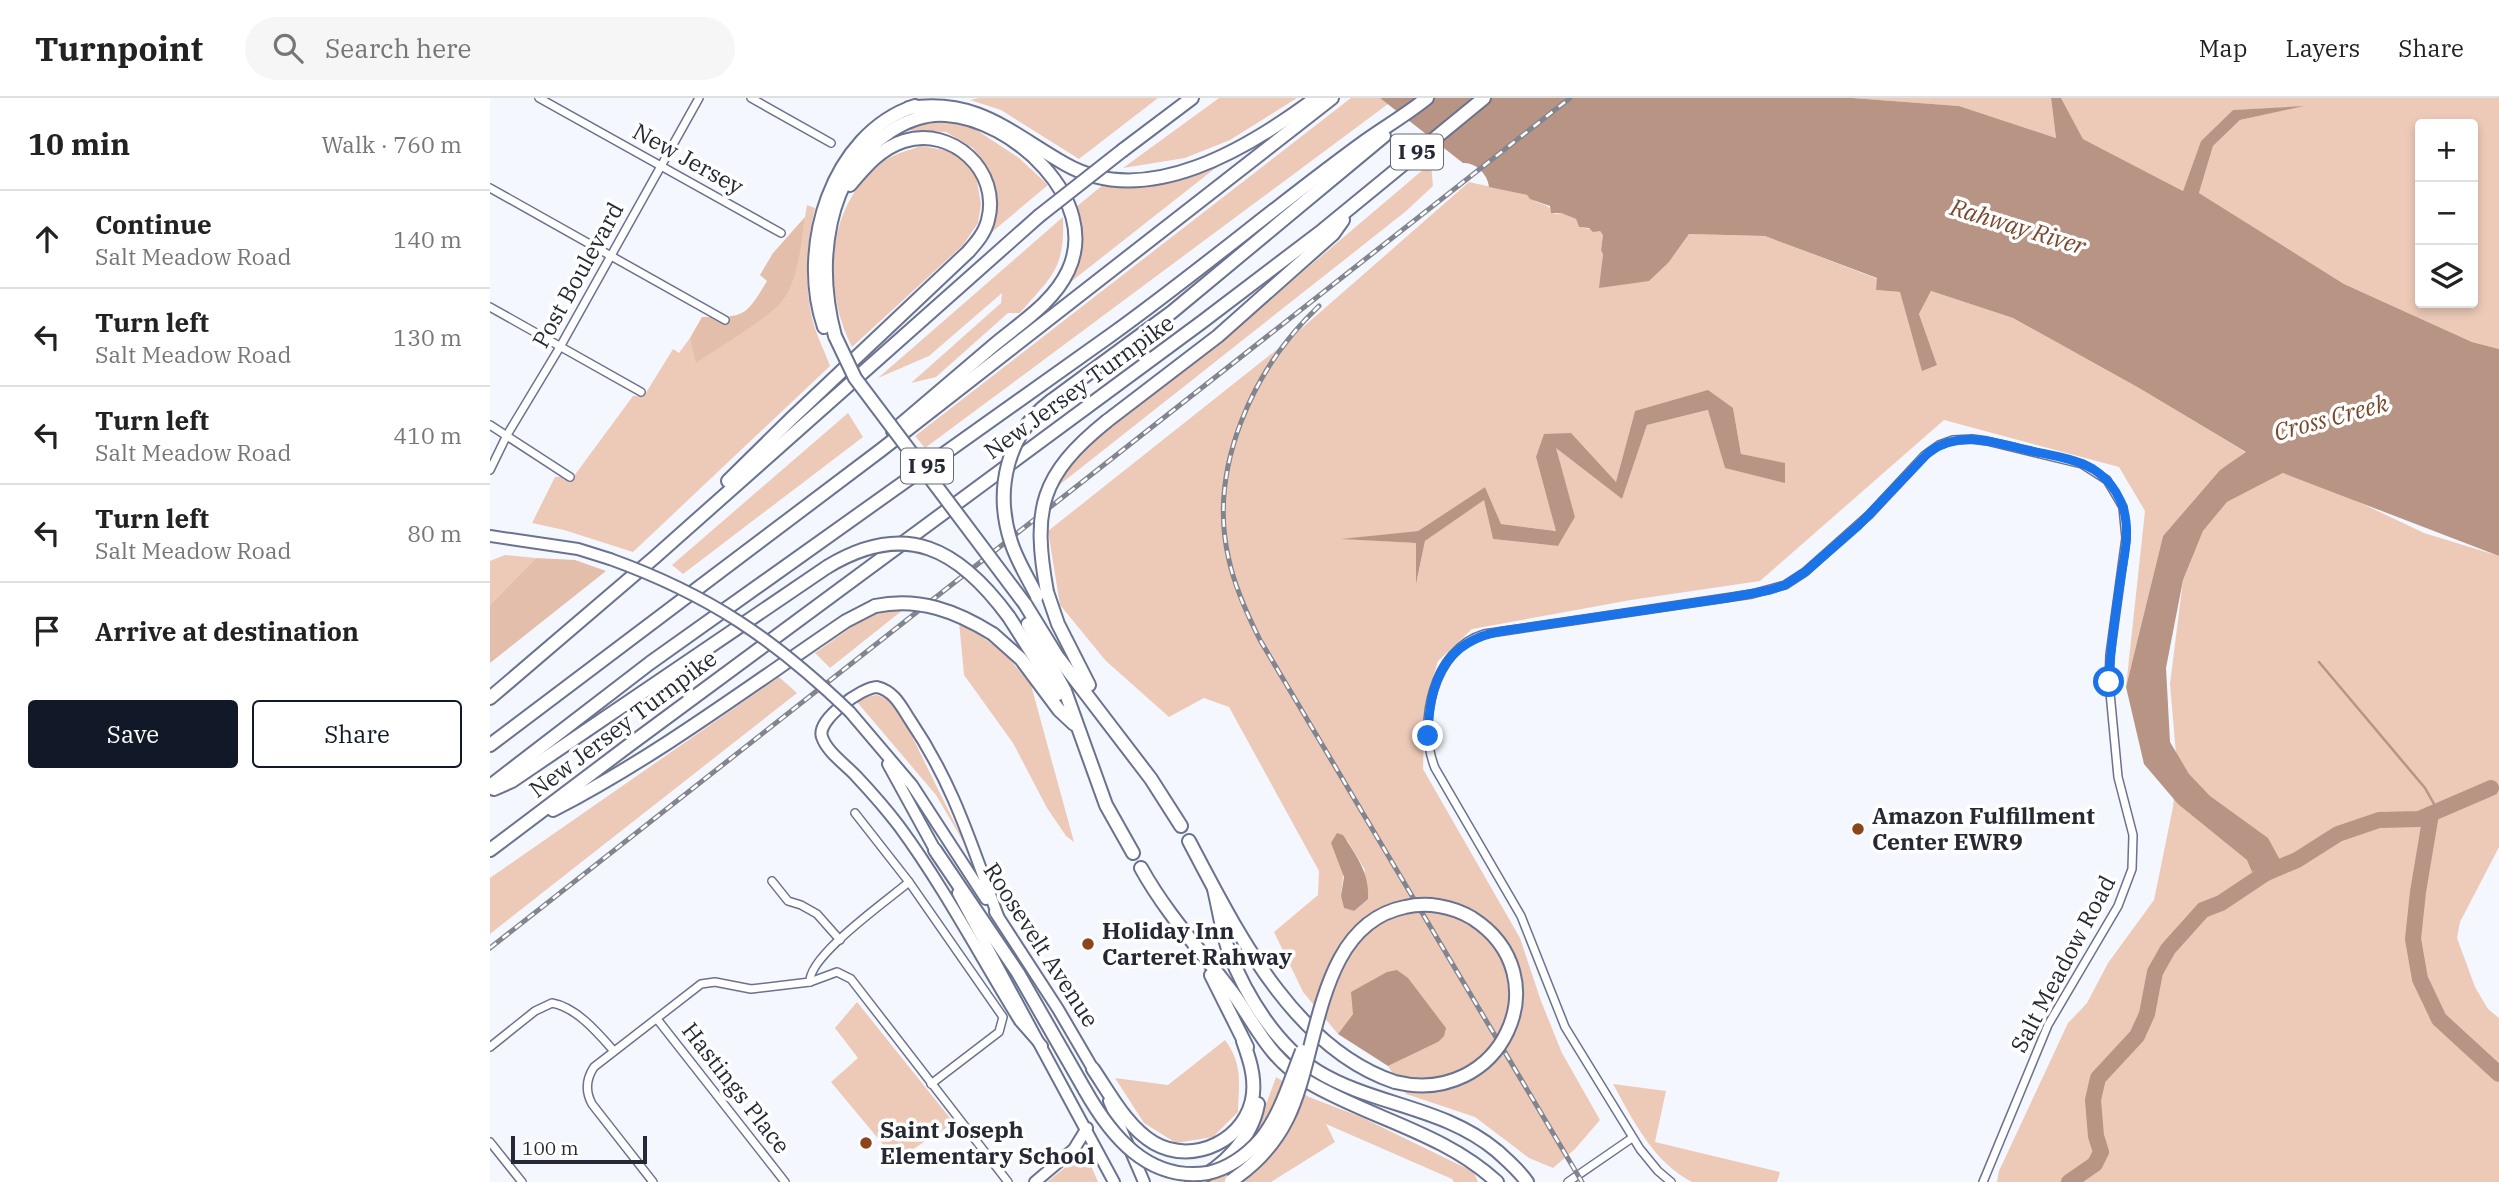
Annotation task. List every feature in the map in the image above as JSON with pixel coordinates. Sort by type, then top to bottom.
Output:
[{"type":"highway","points":[[832,339],[822,320],[816,258],[823,215],[838,176],[859,143],[890,118],[909,108],[942,98]]},
{"type":"highway","points":[[490,698],[654,557],[1039,216],[1192,98]]},
{"type":"highway","name":"New Jersey Turnpike","points":[[490,788],[660,656],[1174,289],[1367,146],[1427,98]]},
{"type":"highway","name":"I 95","points":[[1328,232],[1351,207],[1483,98]]},
{"type":"highway","points":[[909,108],[944,105],[979,113],[1067,166],[1107,179],[1128,180],[1168,175],[1222,157],[1321,100]]},
{"type":"highway","name":"I 95","points":[[490,745],[1047,323],[1321,100]]},
{"type":"highway","points":[[795,516],[1050,298],[1068,272],[1076,243],[1072,210],[1065,194],[1041,165],[1026,152],[977,122],[944,114],[919,118],[896,127],[866,151],[846,180],[831,219],[825,279],[832,339],[838,363],[863,403],[1018,610],[1152,779],[1181,827]]},
{"type":"highway","points":[[654,557],[792,418],[977,242],[988,220],[989,192],[979,167],[970,156],[946,142],[932,138],[916,138],[902,142],[873,159],[850,185],[831,219]]},
{"type":"highway","points":[[1111,724],[1042,594],[1011,543],[1004,490],[1010,457],[1022,429],[1051,401],[1155,326],[1367,146]]},
{"type":"highway","points":[[1042,594],[1040,535],[1043,507],[1055,475],[1073,450],[1244,314],[1328,232]]},
{"type":"highway","name":"New Jersey Turnpike","points":[[490,850],[1202,322],[1328,232]]},
{"type":"highway","points":[[490,788],[512,781],[827,567],[870,546],[903,543],[921,546],[944,555],[965,568],[995,598],[1018,610],[1052,683],[1077,728],[1106,805],[1133,853]]},
{"type":"highway","points":[[528,823],[587,793],[846,621],[875,606],[901,602],[927,604],[962,616],[993,634],[1021,659],[1059,710],[1077,728]]},
{"type":"highway","points":[[935,850],[1018,973],[1084,1090],[1112,1132],[1144,1161],[1164,1171],[1202,1174],[1221,1169],[1246,1154],[1270,1126],[1324,996],[1337,965],[1354,939],[1376,919],[1394,910],[1415,905],[1448,907],[1467,915],[1494,936],[1506,956],[1515,986],[1512,1017],[1502,1043],[1482,1065],[1465,1076],[1448,1083],[1418,1086],[1395,1082],[1344,1058],[1308,1027],[1280,993],[1214,889],[1188,841]]},
{"type":"highway","points":[[1141,868],[1170,916],[1236,998],[1264,1041],[1297,1074],[1333,1094],[1446,1145],[1480,1166],[1496,1182]]},
{"type":"highway","points":[[1214,889],[1233,961],[1265,1020],[1294,1053],[1316,1070],[1342,1084],[1463,1128],[1504,1157],[1527,1182]]},
{"type":"highway","points":[[1192,1182],[1210,1172],[1245,1136],[1254,1120],[1260,1081],[1255,1061],[1201,953]]},
{"type":"highway","points":[[1230,1182],[1260,1158],[1287,1119],[1324,996]]},
{"type":"highway","points":[[1093,1069],[1128,1118],[1151,1141],[1179,1151],[1199,1150],[1217,1144],[1231,1135],[1248,1112],[1253,1084],[1243,1041]]},
{"type":"main road","name":"Roosevelt Avenue","points":[[490,536],[578,549],[668,582],[734,617],[794,661],[850,712],[912,785],[1058,1009],[1093,1069],[1144,1182]]},
{"type":"main road","points":[[998,916],[958,807],[927,745],[890,692],[877,687],[863,691],[824,724],[821,732],[824,741],[873,794],[909,840],[1020,1021],[1042,1046]]},
{"type":"main road","name":"Roosevelt Avenue","points":[[878,746],[1114,1182]]},
{"type":"main road","points":[[1035,1182],[1074,1149],[1087,1128]]},
{"type":"street","name":"New Jersey","points":[[539,98],[781,233]]},
{"type":"street","name":"Post Boulevard","points":[[490,470],[507,435],[561,347],[699,98]]},
{"type":"street","points":[[751,98],[831,143]]},
{"type":"street","points":[[490,188],[725,320]]},
{"type":"street","points":[[490,307],[640,392]]},
{"type":"street","points":[[490,425],[570,477]]},
{"type":"street","name":"Salt Meadow Road","points":[[1671,1182],[1648,1160],[1632,1138],[1565,1027],[1521,916],[1432,761],[1429,722],[1441,671],[1458,648],[1484,634],[1739,596],[1785,585],[1805,572],[1859,525],[1929,452],[1949,441],[1972,439],[2063,458],[2089,467],[2107,480],[2123,508],[2126,538],[2110,655],[2109,696],[2118,777],[2134,844],[2132,869],[2125,892],[2048,1025],[1983,1182]]},
{"type":"street","points":[[855,813],[909,882],[1003,1017],[999,1032],[931,1084]]},
{"type":"street","points":[[772,881],[788,901],[817,914],[840,940]]},
{"type":"street","points":[[810,982],[814,967],[840,940],[909,882]]},
{"type":"street","points":[[653,1182],[587,1094],[591,1070],[696,987],[707,982],[751,989],[810,982],[832,973],[846,975],[1008,1182]]},
{"type":"street","points":[[490,1047],[541,1006],[552,1003],[563,1007],[591,1026],[613,1051]]},
{"type":"street","name":"Hastings Place","points":[[657,1019],[785,1182]]},
{"type":"street","points":[[1568,1182],[1632,1138]]},
{"type":"street","points":[[490,1142],[522,1182]]},
{"type":"shaded area","points":[[1158,98],[1079,159],[1001,110],[970,100]]},
{"type":"shaded area","points":[[1219,98],[1297,98],[1230,140],[1185,158],[1123,168]]},
{"type":"shaded area","points":[[1351,98],[1380,98],[1388,104],[925,448],[915,436]]},
{"type":"shaded area","points":[[1852,98],[2051,98],[2056,138],[1959,106]]},
{"type":"shaded area","points":[[2061,98],[2499,98],[2499,349],[2472,342],[2344,284],[2199,193],[2213,146],[2240,120],[2298,107],[2233,110],[2201,141],[2183,191],[2083,139]]},
{"type":"shaded area","points":[[928,121],[969,125],[1019,158],[1048,185],[992,232],[988,169],[973,148],[946,132],[907,130]]},
{"type":"shaded area","points":[[921,146],[950,151],[966,162],[976,176],[981,204],[978,223],[963,245],[852,347],[842,323],[833,272],[841,221],[851,198],[866,177],[886,160]]},
{"type":"shaded area","points":[[1431,163],[1433,186],[1405,212],[1058,486],[1077,455],[1266,303]]},
{"type":"shaded area","points":[[1218,166],[1063,288],[1074,267],[1082,240],[1076,207],[1104,184],[1194,172]]},
{"type":"shaded area","points":[[1469,182],[1527,195],[1555,214],[1561,213],[1576,219],[1579,227],[1600,231],[1603,235],[1603,253],[1600,288],[1669,262],[1689,234],[1765,236],[1878,279],[1876,290],[1900,292],[1937,365],[1919,314],[1931,291],[2013,318],[2139,388],[2247,453],[2220,470],[2163,536],[2126,687],[2145,511],[2119,467],[1944,420],[1760,581],[1631,600],[1472,629],[1438,661],[1425,704],[1423,769],[1520,938],[1562,1053],[1600,1120],[1575,1149],[1553,1168],[1529,1158],[1475,1117],[1406,1094],[1388,1066],[1438,1042],[1353,1014],[1338,1034],[1303,992],[1274,932],[1318,895],[1319,871],[1229,707],[1204,698],[1169,717],[1106,661],[1060,605],[1048,531],[1285,343]],"holes":[[[1733,408],[1741,454],[1725,468],[1709,410],[1647,425],[1622,499],[1555,447],[1575,517],[1558,546],[1493,539],[1484,499],[1425,541],[1417,580],[1416,543],[1347,539],[1418,531],[1485,487],[1501,524],[1557,531],[1536,457],[1571,434],[1616,483],[1635,411]],[[1347,840],[1365,870],[1354,911],[1344,908],[1341,896]]]},
{"type":"shaded area","points":[[807,205],[815,208],[807,260],[809,300],[814,326],[830,366],[633,552],[564,530],[532,523],[555,477],[574,476],[633,396],[644,396],[673,349],[679,353],[690,338],[697,362],[797,263]]},
{"type":"shaded area","points":[[805,217],[796,268],[785,297],[758,322],[696,363],[690,338],[702,317],[727,317],[748,309],[767,281],[760,275],[773,253]]},
{"type":"shaded area","points":[[1063,217],[1059,260],[1048,280],[1020,313],[1008,313],[936,377],[911,383],[1001,303],[1002,293],[929,356],[878,378]]},
{"type":"shaded area","points":[[848,413],[863,437],[683,574],[672,565]]},
{"type":"shaded area","points":[[2283,473],[2319,483],[2424,533],[2499,556],[2499,847],[2460,922],[2457,938],[2475,987],[2488,1009],[2499,1018],[2499,1182],[1997,1182],[1999,1171],[2068,1023],[2087,1003],[2108,963],[2154,900],[2173,807],[2177,766],[2170,684],[2183,580],[2203,531],[2227,502]]},
{"type":"shaded area","points":[[505,555],[536,558],[490,605],[490,561]]},
{"type":"shaded area","points":[[536,558],[575,560],[606,571],[490,663],[490,605]]},
{"type":"shaded area","points":[[904,609],[830,668],[815,653],[877,613]]},
{"type":"shaded area","points":[[959,622],[1003,651],[1031,685],[1074,842],[1066,836],[1047,808],[1013,743],[964,675]]},
{"type":"shaded area","points":[[779,677],[797,693],[490,934],[490,878]]},
{"type":"shaded area","points":[[877,695],[888,699],[900,712],[966,846],[936,795],[857,702]]},
{"type":"shaded area","points":[[857,1002],[954,1123],[896,1160],[831,1082],[858,1058],[835,1028]]},
{"type":"shaded area","points":[[1225,1040],[1237,1066],[1238,1112],[1213,1137],[1176,1143],[1144,1123],[1115,1078],[1168,1085]]},
{"type":"shaded area","points":[[1276,1077],[1309,1097],[1361,1117],[1474,1172],[1478,1182],[1454,1182],[1326,1124],[1335,1142],[1271,1182],[1202,1182],[1253,1140]]},
{"type":"shaded area","points":[[1613,1084],[1666,1091],[1655,1142],[1780,1172],[1777,1182],[1692,1182],[1678,1174],[1645,1139]]},
{"type":"shaded area","points":[[1086,1154],[1098,1182],[1047,1182],[1073,1161],[1075,1165]]},
{"type":"water","name":"Rahway River","points":[[1380,98],[1852,98],[1959,106],[2056,138],[2051,98],[2061,98],[2083,139],[2183,191],[2201,141],[2233,110],[2304,106],[2240,120],[2213,146],[2199,193],[2344,284],[2472,342],[2499,349],[2499,556],[2283,473],[2227,502],[2203,531],[2183,580],[2166,668],[2170,742],[2189,774],[2210,796],[2268,838],[2280,860],[2252,872],[2247,860],[2178,804],[2144,764],[2126,687],[2163,536],[2220,470],[2246,452],[2139,388],[2013,318],[1931,291],[1919,314],[1937,365],[1922,371],[1900,292],[1876,290],[1877,278],[1765,236],[1689,234],[1669,262],[1649,281],[1599,288],[1603,254],[1603,235],[1600,231],[1593,232],[1589,228],[1579,227],[1576,219],[1561,213],[1551,213],[1550,206],[1530,199],[1527,195],[1489,187],[1480,170],[1472,164],[1463,163]]},
{"type":"water","points":[[1708,390],[1733,408],[1741,454],[1785,463],[1785,483],[1725,468],[1708,410],[1647,425],[1622,499],[1556,448],[1575,517],[1558,546],[1493,539],[1484,500],[1425,541],[1416,584],[1416,543],[1341,539],[1418,531],[1485,487],[1501,524],[1556,531],[1536,457],[1544,434],[1571,433],[1616,482],[1635,411]]},
{"type":"water","points":[[1337,833],[1343,835],[1353,850],[1367,881],[1368,899],[1354,911],[1344,908],[1341,896],[1344,877],[1331,843]]},
{"type":"water","points":[[1397,970],[1408,978],[1446,1028],[1444,1036],[1438,1042],[1388,1066],[1338,1034],[1353,1014],[1351,992],[1387,972]]},
{"type":"waterway","points":[[2319,662],[2425,788],[2438,811]]},
{"type":"waterway","points":[[2266,873],[2297,860],[2338,834],[2379,820],[2419,819],[2491,788]]},
{"type":"waterway","points":[[2431,814],[2413,939],[2420,979],[2439,1019],[2499,1074]]},
{"type":"waterway","name":"Cross Creek","points":[[2069,1182],[2095,1164],[2101,1152],[2096,1136],[2093,1100],[2098,1078],[2137,1036],[2147,1014],[2155,972],[2168,949],[2203,910],[2221,903],[2266,873],[2255,848]]},
{"type":"railway","points":[[490,948],[1570,98]]},
{"type":"railway","points":[[1319,306],[1295,331],[1274,359],[1241,422],[1230,456],[1224,491],[1224,526],[1235,581],[1260,640],[1582,1182]]},
{"type":"place","name":"Amazon Fulfillment Center EWR9","points":[[1858,829]]},
{"type":"place","name":"Holiday Inn Carteret Rahway","points":[[1088,944]]},
{"type":"place","name":"Saint Joseph Elementary School","points":[[866,1143]]},
{"type":"route","points":[[1428,736],[1431,708],[1441,671],[1458,648],[1476,636],[1727,598],[1785,585],[1831,551],[1929,452],[1944,443],[1959,439],[1987,441],[2082,464],[2107,480],[2116,493],[2123,508],[2127,529],[2110,655],[2109,682]]}]
